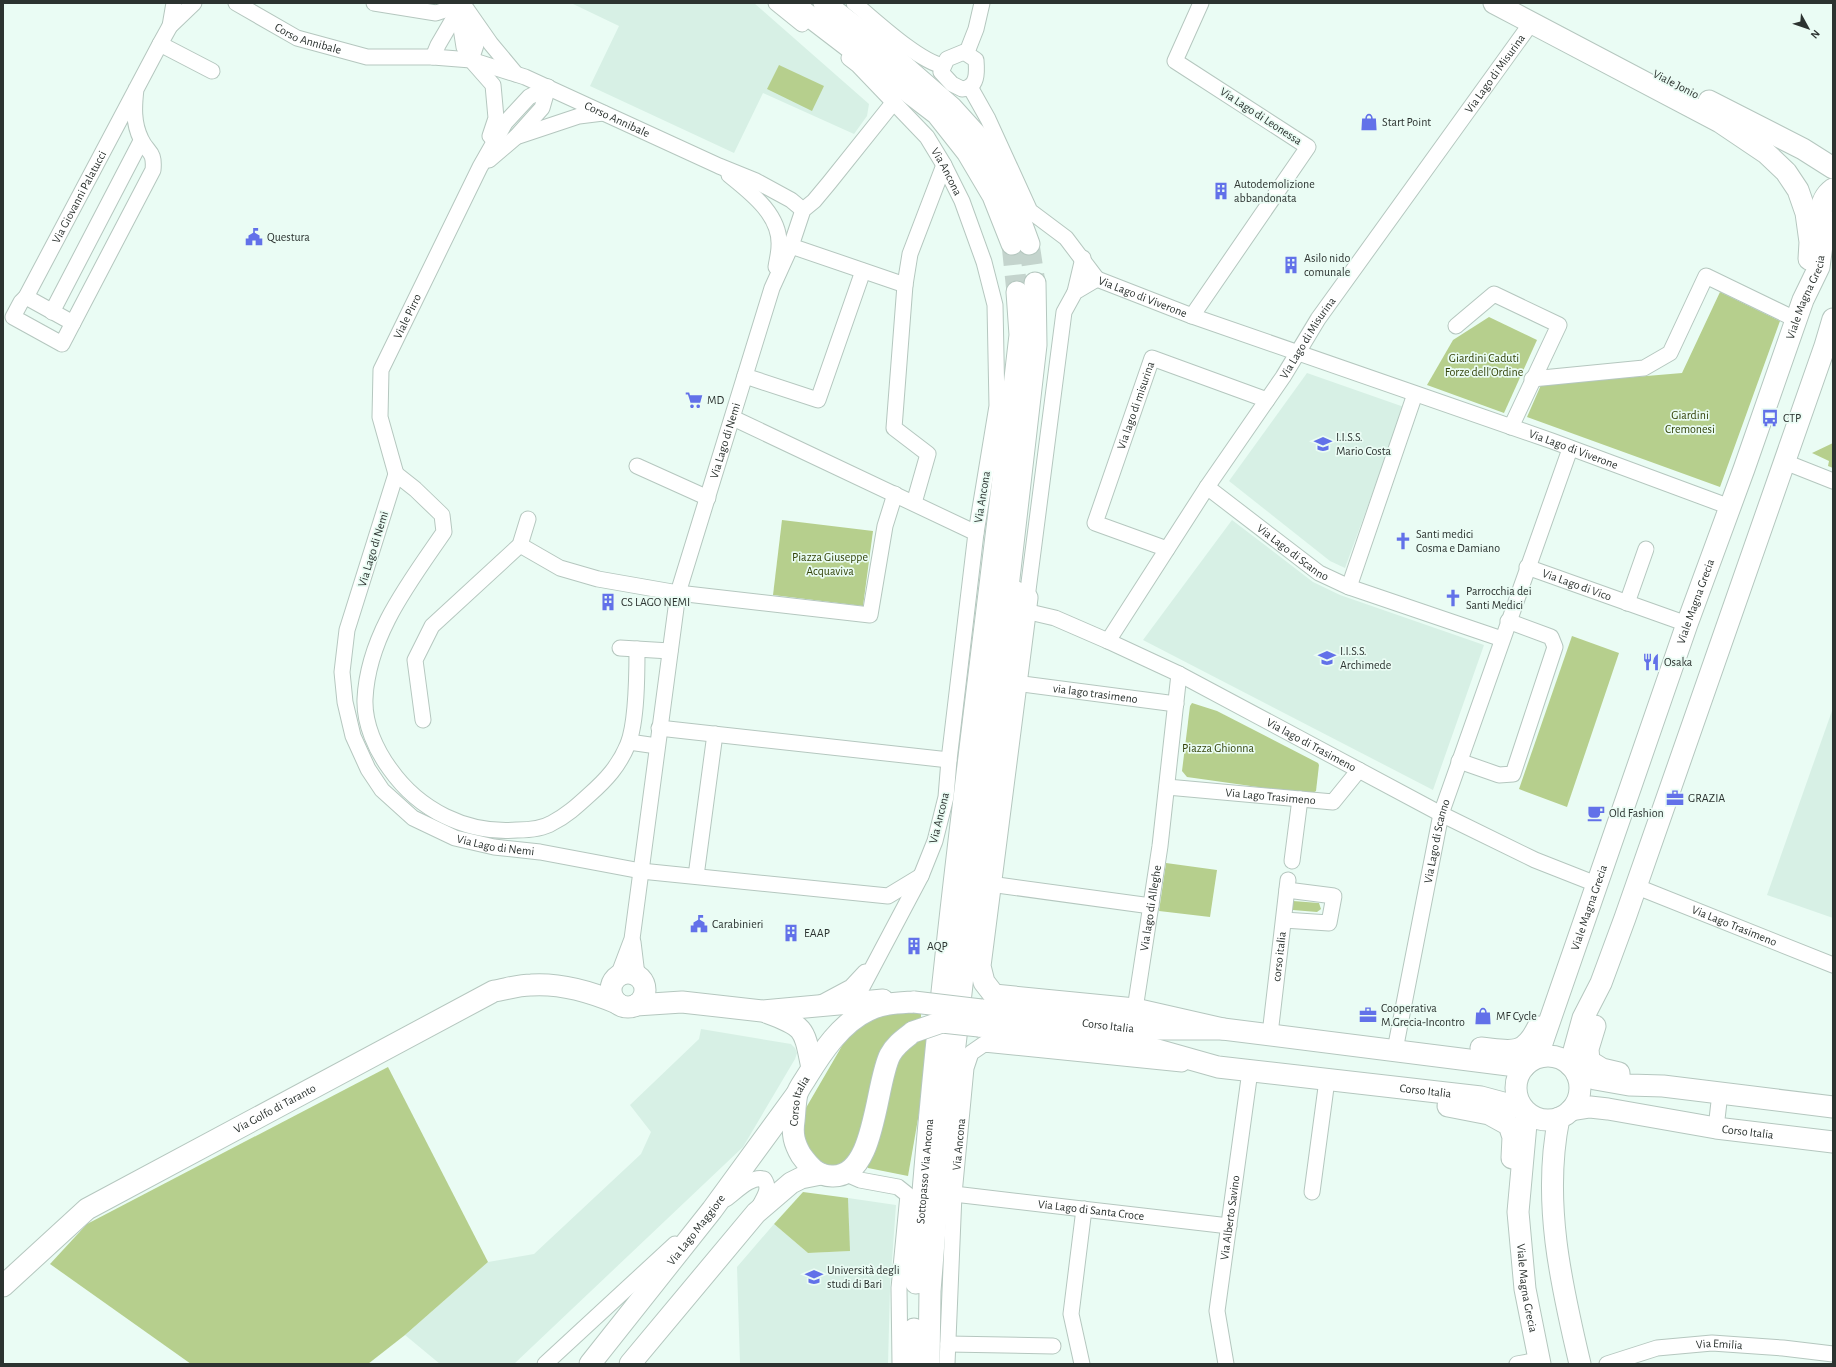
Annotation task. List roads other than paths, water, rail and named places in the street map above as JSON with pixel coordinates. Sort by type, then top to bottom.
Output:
[{"type":"street","name":"Via Giovanni Palatucci","points":[[170,26],[174,3]]},
{"type":"street","name":"Via Giovanni Palatucci","points":[[73,324],[62,344],[13,317],[21,302],[26,298],[170,26],[194,3]]},
{"type":"street","name":"Corso Annibale","points":[[236,3],[297,38],[367,57],[433,57],[471,60],[516,74],[548,87],[719,166]]},
{"type":"street","points":[[374,3],[436,13],[463,3]]},
{"type":"street","name":"Corso Annibale","points":[[463,3],[491,44],[516,74]]},
{"type":"street","points":[[433,57],[438,45],[463,3]]},
{"type":"street","points":[[463,3],[473,30],[476,46],[471,60]]},
{"type":"street","name":"Via Ancona","points":[[776,3],[858,65],[893,103],[908,115],[927,137],[944,165],[962,201],[984,262],[995,304],[997,406],[976,533],[946,797],[935,840],[922,876],[854,1002],[828,1045]]},
{"type":"street","name":"Via Ancona","points":[[792,3],[937,114],[967,152],[1021,244],[1006,184],[981,140],[952,108],[882,48],[824,3]]},
{"type":"street","points":[[854,3],[929,61],[943,66]]},
{"type":"street","points":[[967,52],[976,29],[982,3]]},
{"type":"street","name":"Via Lago di Leonessa","points":[[1192,316],[1308,147],[1175,61],[1201,3]]},
{"type":"street","name":"Viale Jonio","points":[[1494,3],[1769,147],[1788,162],[1813,193],[1826,222]]},
{"type":"street","name":"Viale Jonio","points":[[1516,3],[1803,149],[1833,168]]},
{"type":"street","name":"Via Lago di Misurina","points":[[1108,640],[1207,487],[1298,353],[1318,319],[1532,22]]},
{"type":"street","points":[[160,44],[212,71]]},
{"type":"street","points":[[882,48],[911,48]]},
{"type":"street","points":[[967,52],[976,60],[976,79],[970,87],[962,89],[952,84],[943,76],[941,72],[947,59],[953,55],[967,52]]},
{"type":"street","name":"Viale Pirro","points":[[471,60],[493,85],[496,111],[496,118],[480,167]]},
{"type":"street","name":"Viale Pirro","points":[[480,167],[516,137],[542,108],[548,87]]},
{"type":"street","name":"Viale Pirro","points":[[396,474],[380,417],[381,370],[480,167],[505,123],[529,97],[548,87]]},
{"type":"street","points":[[970,87],[988,119],[1030,211],[1066,238],[1083,258],[1097,279]]},
{"type":"street","points":[[26,298],[73,324],[153,170],[154,160],[150,150],[141,140],[136,124],[134,107],[136,89]]},
{"type":"street","points":[[772,288],[791,246],[802,210],[830,183],[893,103]]},
{"type":"street","name":"Viale Pirro","points":[[516,137],[578,116],[603,113]]},
{"type":"street","name":"Viale Jonio","points":[[1720,122],[1766,153],[1786,172],[1798,190],[1806,213],[1810,242],[1800,310]]},
{"type":"street","points":[[52,312],[141,140]]},
{"type":"street","points":[[914,503],[928,454],[894,428],[905,285],[910,254],[944,165]]},
{"type":"street","points":[[719,166],[756,181],[791,200],[802,210]]},
{"type":"street","points":[[719,166],[751,193],[761,204],[776,226],[779,245],[772,288]]},
{"type":"street","name":"Viale Magna Grecia","points":[[1526,1059],[1547,1001],[1563,980],[1687,624],[1800,310],[1819,267],[1826,222],[1825,198],[1833,189]]},
{"type":"street","points":[[791,246],[905,285]]},
{"type":"street","points":[[1083,258],[1075,292],[1064,312],[1014,687],[980,966],[984,982],[994,995],[1131,1018],[1223,1028],[1439,1056],[1526,1059],[1545,1056],[1559,1058],[1579,1067],[1602,1069],[1647,1077],[1663,1086],[1833,1107]]},
{"type":"street","points":[[745,376],[818,400],[864,271]]},
{"type":"street","points":[[1532,379],[1644,368],[1670,353],[1706,276],[1800,310]]},
{"type":"street","name":"Via Lago di Viverone","points":[[1075,292],[1097,279],[1192,316],[1511,427],[1730,507]]},
{"type":"street","name":"Via Lago di Nemi","points":[[628,979],[659,728],[678,593],[772,288]]},
{"type":"street","name":"Via Ancona","points":[[952,981],[1000,588],[1036,345],[1026,288]]},
{"type":"street","points":[[1456,326],[1494,294],[1559,325],[1532,379],[1511,427]]},
{"type":"street","points":[[1580,1364],[1561,1281],[1554,1214],[1564,1198],[1567,1119],[1580,1093],[1579,1067],[1583,1018],[1601,983],[1829,338],[1833,319]]},
{"type":"street","name":"Via lago di misurina","points":[[1167,549],[1095,523],[1152,358],[1267,400]]},
{"type":"street","points":[[1349,587],[1415,394]]},
{"type":"street","points":[[732,418],[976,533]]},
{"type":"street","points":[[1527,567],[1570,449]]},
{"type":"street","points":[[1785,462],[1833,480]]},
{"type":"street","points":[[637,466],[708,498]]},
{"type":"street","name":"Via Lago di Nemi","points":[[629,742],[619,762],[609,777],[571,812],[551,824],[538,828],[513,831],[481,829],[453,821],[428,807],[401,784],[383,760],[370,733],[365,700],[371,658],[385,623],[444,532],[442,516],[415,489],[396,474],[347,630],[342,672],[345,702],[353,736],[368,769],[382,790],[413,818],[456,838],[494,846],[540,852],[642,871]]},
{"type":"street","name":"Via Lago di Scanno","points":[[1207,487],[1319,573],[1349,587],[1502,639]]},
{"type":"street","points":[[520,545],[560,568],[598,579],[678,593],[870,615],[885,526],[895,494]]},
{"type":"street","points":[[424,720],[415,660],[432,626],[520,545],[528,519]]},
{"type":"street","name":"Via Lago di Vico","points":[[1627,603],[1646,549]]},
{"type":"street","name":"Via Lago di Scanno","points":[[1395,1050],[1441,814],[1527,567]]},
{"type":"street","name":"Via Lago di Vico","points":[[1527,567],[1687,624]]},
{"type":"street","points":[[970,586],[1000,588],[1026,605]]},
{"type":"street","name":"Via Ancona","points":[[952,981],[994,712],[1000,588]]},
{"type":"street","name":"Via lago di Trasimeno","points":[[1026,605],[1108,640],[1179,674],[1441,814],[1535,860],[1596,884]]},
{"type":"street","points":[[1459,761],[1499,775],[1512,774],[1555,647],[1551,637],[1508,621]]},
{"type":"street","points":[[620,648],[670,651]]},
{"type":"street","points":[[638,649],[636,687],[629,742],[657,746]]},
{"type":"street","points":[[1176,704],[1179,674]]},
{"type":"street","points":[[994,712],[1014,687]]},
{"type":"street","name":"via lago trasimeno","points":[[1014,687],[1176,704]]},
{"type":"street","points":[[345,702],[365,700]]},
{"type":"street","name":"Via lago di Alleghe","points":[[1131,1018],[1151,906],[1176,704]]},
{"type":"street","points":[[659,728],[949,760]]},
{"type":"street","points":[[696,876],[715,734]]},
{"type":"street","name":"Via Lago Trasimeno","points":[[1166,787],[1332,802],[1359,770]]},
{"type":"street","points":[[1292,861],[1300,799]]},
{"type":"street","points":[[538,828],[540,852]]},
{"type":"street","points":[[642,871],[888,896],[922,876]]},
{"type":"street","points":[[990,884],[1151,906]]},
{"type":"street","name":"corso italia","points":[[1270,1034],[1288,885],[1334,896],[1330,923],[1284,920]]},
{"type":"street","name":"Via Lago Trasimeno","points":[[1635,886],[1833,965]]},
{"type":"street","points":[[816,1006],[850,987],[876,962]]},
{"type":"street","points":[[628,979],[682,1002]]},
{"type":"street","points":[[628,979],[612,994],[627,1004],[682,1002],[762,1011],[882,1000],[914,1002]]},
{"type":"street","points":[[627,1004],[643,998],[645,993],[628,979]]},
{"type":"street","name":"Via Golfo di Taranto","points":[[572,988],[628,979]]},
{"type":"street","name":"Sottopasso Via Ancona","points":[[914,1364],[915,1290],[922,1198],[952,981]]},
{"type":"street","name":"Sottopasso Via Ancona","points":[[929,1364],[930,1290],[952,981]]},
{"type":"street","name":"Via Golfo di Taranto","points":[[3,1286],[87,1210],[494,991],[531,985],[572,988],[627,1004]]},
{"type":"street","name":"Corso Italia","points":[[821,1174],[810,1167],[794,1143],[793,1126],[798,1092],[828,1045],[852,1020],[870,1009],[889,1004],[914,1002],[980,1018],[1147,1047],[1218,1067],[1481,1097],[1525,1110]]},
{"type":"street","points":[[762,1011],[792,1022],[804,1033],[812,1068]]},
{"type":"street","name":"Corso Italia","points":[[844,1173],[856,1165],[863,1154],[870,1136],[884,1072],[890,1055],[900,1041],[913,1032],[942,1022],[980,1018],[1131,1018]]},
{"type":"street","name":"Via Ancona","points":[[948,1364],[954,1194],[966,1068],[971,1053],[984,1044],[1218,1067]]},
{"type":"street","points":[[1526,1059],[1518,1076],[1516,1087],[1517,1098],[1525,1110],[1537,1119],[1567,1119]]},
{"type":"street","name":"Via Alberto Savino","points":[[1226,1364],[1217,1311],[1250,1071]]},
{"type":"street","points":[[1312,1192],[1327,1080]]},
{"type":"street","name":"Via Lago Maggiore","points":[[590,1364],[712,1210],[798,1092]]},
{"type":"street","name":"Viale Magna Grecia","points":[[1437,1092],[1445,1105],[1489,1114],[1509,1125],[1513,1137],[1509,1200],[1518,1212]]},
{"type":"street","points":[[1716,1128],[1720,1093]]},
{"type":"street","name":"Corso Italia","points":[[1567,1119],[1590,1107],[1716,1128],[1833,1142]]},
{"type":"street","name":"Viale Magna Grecia","points":[[1525,1110],[1518,1212],[1524,1289],[1539,1362]]},
{"type":"street","points":[[630,1364],[756,1213],[791,1183],[801,1178],[821,1174],[833,1176],[844,1173],[860,1180],[898,1187],[908,1196],[899,1288],[900,1364]]},
{"type":"street","points":[[545,1364],[712,1210],[750,1181],[758,1178],[764,1179],[768,1184],[768,1190],[756,1213]]},
{"type":"street","name":"Via Lago di Santa Croce","points":[[954,1194],[1229,1226]]},
{"type":"street","points":[[1082,1364],[1071,1314],[1084,1209]]},
{"type":"street","points":[[638,1303],[662,1324]]},
{"type":"street","name":"Via Emilia","points":[[1607,1364],[1657,1348],[1712,1343],[1801,1357],[1833,1354]]},
{"type":"street","points":[[948,1344],[1053,1346]]},
{"type":"street","points":[[1517,1364],[1539,1362]]},
{"type":"tunnel","points":[[1012,244],[1017,292]]},
{"type":"tunnel","points":[[1029,244],[1035,283]]},
{"type":"place","name":"Start Point","points":[[1369,122]]},
{"type":"place","name":"Autodemolizione abbandonata","points":[[1221,191]]},
{"type":"place","name":"Questura","points":[[254,237]]},
{"type":"place","name":"Asilo nido comunale","points":[[1291,265]]},
{"type":"place","name":"MD","points":[[694,400]]},
{"type":"place","name":"CTP","points":[[1770,418]]},
{"type":"place","name":"I.I.S.S. Mario Costa","points":[[1323,444]]},
{"type":"place","name":"Santi medici Cosma e Damiano","points":[[1403,541]]},
{"type":"place","name":"Parrocchia dei Santi Medici","points":[[1453,598]]},
{"type":"place","name":"CS LAGO NEMI","points":[[608,602]]},
{"type":"place","name":"I.I.S.S. Archimede","points":[[1327,658]]},
{"type":"place","name":"Osaka","points":[[1651,662]]},
{"type":"place","name":"GRAZIA","points":[[1675,798]]},
{"type":"place","name":"Old Fashion","points":[[1596,813]]},
{"type":"place","name":"Carabinieri","points":[[699,924]]},
{"type":"place","name":"EAAP","points":[[791,933]]},
{"type":"place","name":"AQP","points":[[914,946]]},
{"type":"place","name":"Cooperativa M.Grecia-Incontro","points":[[1368,1015]]},
{"type":"place","name":"MF Cycle","points":[[1483,1016]]},
{"type":"place","name":"Università degli studi di Bari","points":[[814,1277]]},
{"type":"park label","name":"Giardini Caduti Forze dell'Ordine","points":[[1484,365]]},
{"type":"park label","name":"Giardini Cremonesi","points":[[1690,422]]},
{"type":"park label","name":"Piazza Giuseppe Acquaviva","points":[[830,564]]},
{"type":"park label","name":"Piazza Ghionna","points":[[1218,748]]}]
